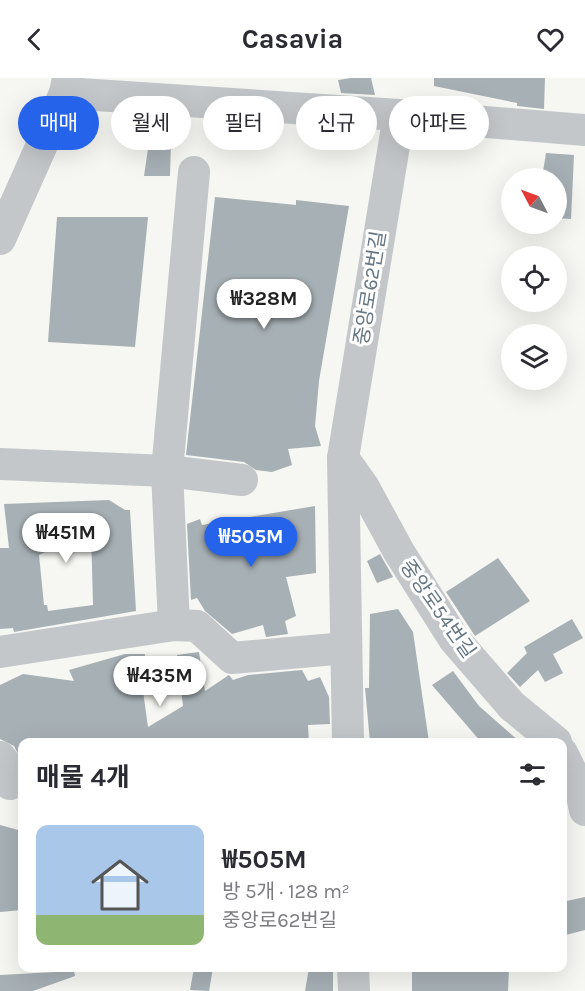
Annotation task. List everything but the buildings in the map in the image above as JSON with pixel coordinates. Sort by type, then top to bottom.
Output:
[{"type":"street","points":[[0,239],[67,85],[389,114]]},
{"type":"street","points":[[489,122],[585,130]]},
{"type":"street","name":"중앙로62번길","points":[[348,738],[343,458],[393,150]]},
{"type":"street","points":[[174,625],[167,471],[194,172]]},
{"type":"street","name":"중앙로54번길","points":[[343,458],[363,486],[399,552],[454,639],[512,706],[551,738]]},
{"type":"street","points":[[0,464],[167,471],[242,480]]},
{"type":"street","points":[[0,652],[174,625],[197,626],[232,658],[346,648]]},
{"type":"street","points":[[567,764],[580,791],[585,810]]},
{"type":"street","points":[[353,972],[354,991]]}]
